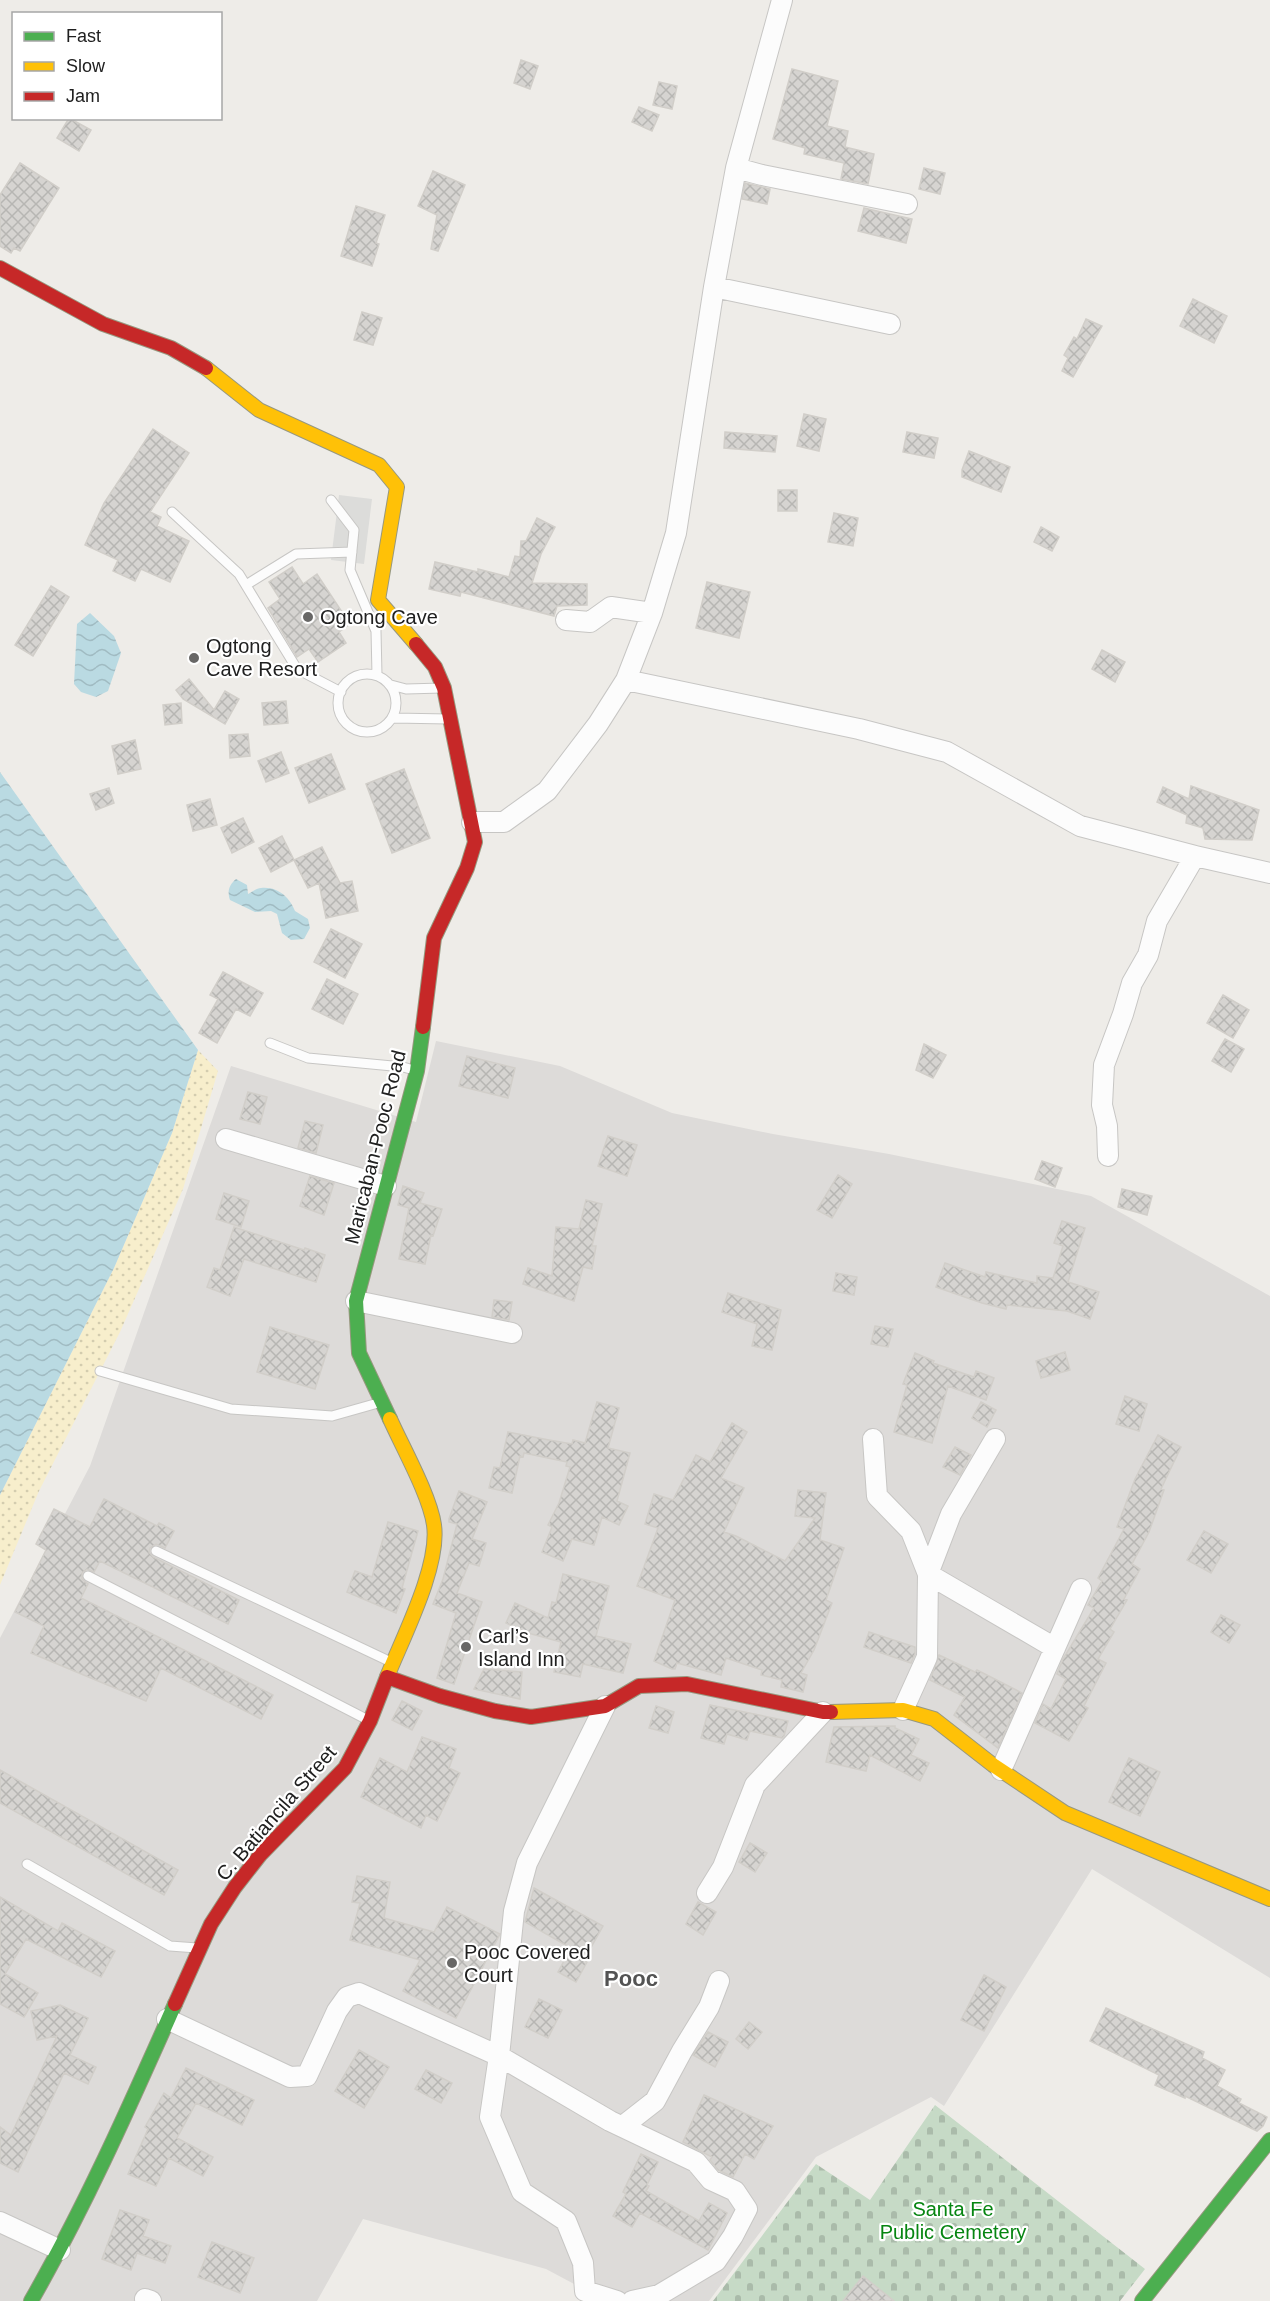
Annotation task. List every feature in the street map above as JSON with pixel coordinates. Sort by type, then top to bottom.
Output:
[{"type":"street","points":[[472,822],[504,822],[548,791],[598,724],[626,681],[652,613],[676,533],[714,287],[736,168],[782,0]]},
{"type":"street","points":[[736,168],[907,204]]},
{"type":"street","name":"Maricaban-Pooc Road","points":[[0,268],[103,324],[171,348],[207,368],[259,410],[379,465],[397,487],[378,600],[435,667],[444,688],[475,843],[467,868],[434,938],[417,1071],[356,1301]]},
{"type":"street","points":[[714,287],[890,324]]},
{"type":"street","points":[[566,620],[590,622],[611,608],[652,613]]},
{"type":"street","points":[[626,681],[859,729],[947,752],[1080,826],[1270,873]]},
{"type":"street","points":[[1108,1156],[1107,1126],[1102,1105],[1104,1065],[1132,983],[1148,955],[1157,921],[1195,856]]},
{"type":"street","points":[[226,1139],[386,1186]]},
{"type":"street","points":[[356,1301],[512,1333]]},
{"type":"street","name":"C. Batiancila Street","points":[[31,2301],[60,2250],[103,2164],[211,1924],[235,1887],[261,1855],[345,1768],[370,1721],[428,1575],[435,1548],[434,1524],[427,1501],[359,1353],[356,1301]]},
{"type":"street","points":[[873,1439],[877,1497],[911,1531],[928,1574],[1055,1648]]},
{"type":"street","points":[[903,1710],[927,1657],[928,1574],[951,1514],[995,1439]]},
{"type":"street","points":[[1001,1770],[1081,1589]]},
{"type":"street","points":[[387,1677],[440,1696],[495,1711],[531,1717],[605,1706],[639,1686],[687,1684],[823,1712],[903,1710],[934,1719],[1001,1770],[1065,1813],[1270,1899]]},
{"type":"street","points":[[605,1706],[527,1863],[514,1911],[499,2056],[490,2117],[522,2192],[566,2222],[583,2263],[585,2291],[617,2301]]},
{"type":"street","points":[[707,1893],[723,1867],[755,1785],[823,1712]]},
{"type":"street","points":[[623,2126],[655,2102],[709,2007],[719,1981]]},
{"type":"street","points":[[167,2019],[290,2077],[307,2076],[337,2011],[347,1997],[359,1993],[499,2056],[610,2121],[696,2162],[711,2180],[735,2191],[747,2208],[733,2236],[716,2261],[660,2295],[632,2301]]},
{"type":"street","points":[[1142,2301],[1270,2140]]},
{"type":"street","points":[[0,2222],[60,2250]]},
{"type":"lane","points":[[331,500],[354,530],[350,570],[376,631],[377,675]]},
{"type":"lane","points":[[172,512],[239,574],[297,669],[341,692]]},
{"type":"lane","points":[[246,585],[296,554],[352,552]]},
{"type":"lane","points":[[391,686],[397,701],[394,718],[378,731],[358,732],[342,719],[338,699],[345,684],[360,675],[377,675],[391,686],[406,689],[444,688]]},
{"type":"lane","points":[[394,718],[452,720]]},
{"type":"lane","points":[[270,1043],[308,1059],[403,1067],[417,1071]]},
{"type":"lane","points":[[100,1371],[231,1409],[332,1416],[380,1402]]},
{"type":"lane","points":[[156,1551],[393,1663]]},
{"type":"lane","points":[[88,1576],[370,1721]]},
{"type":"lane","points":[[27,1864],[170,1946],[200,1948]]},
{"type":"shaded area","points":[[339,495],[372,499],[364,564],[331,560]]},
{"type":"shaded area","points":[[436,1041],[560,1066],[672,1113],[773,1134],[889,1154],[1091,1196],[1270,1296],[1270,1978],[1092,1869],[944,2106],[931,2097],[816,2157],[709,2301],[606,2301],[546,2269],[363,2219],[317,2301],[0,2301],[0,1638],[90,1466],[231,1066],[416,1122]]},
{"type":"sand","points":[[198,1050],[218,1071],[183,1189],[120,1332],[39,1491],[0,1585],[0,1495],[114,1268],[172,1133]]},
{"type":"green space","name":"Santa Fe Public Cemetery","points":[[935,2105],[1145,2269],[1120,2301],[713,2301],[816,2164],[870,2200]]},
{"type":"water","points":[[90,613],[114,636],[121,653],[108,691],[96,697],[81,692],[74,684],[77,624]]},
{"type":"water","points":[[0,772],[198,1050],[172,1133],[114,1268],[0,1495]]},
{"type":"water","points":[[236,879],[247,885],[248,894],[267,888],[282,894],[295,911],[308,919],[310,928],[304,939],[291,940],[282,933],[277,914],[271,911],[255,912],[230,900],[229,888]]},
{"type":"building","points":[[521,60],[538,66],[530,89],[514,83]]},
{"type":"building","points":[[792,69],[838,81],[827,126],[848,131],[845,147],[874,154],[868,184],[841,179],[844,163],[804,154],[805,148],[773,139]]},
{"type":"building","points":[[659,82],[677,86],[672,109],[653,105]]},
{"type":"building","points":[[639,107],[659,115],[652,131],[632,122]]},
{"type":"building","points":[[68,120],[73,120],[91,130],[79,151],[57,138]]},
{"type":"building","points":[[20,163],[59,188],[20,251],[14,248],[11,253],[0,246],[0,195]]},
{"type":"building","points":[[924,168],[945,173],[940,194],[919,189]]},
{"type":"building","points":[[433,171],[465,185],[438,251],[431,249],[437,215],[418,206]]},
{"type":"building","points":[[745,183],[770,189],[767,204],[742,199]]},
{"type":"building","points":[[356,206],[385,215],[376,243],[379,244],[372,266],[341,256]]},
{"type":"building","points":[[864,208],[912,219],[906,243],[858,231]]},
{"type":"building","points":[[1193,299],[1227,316],[1214,343],[1180,326]]},
{"type":"building","points":[[362,312],[382,318],[373,345],[354,340]]},
{"type":"building","points":[[1086,319],[1102,326],[1073,377],[1062,371],[1068,358],[1064,355],[1074,337],[1077,339]]},
{"type":"building","points":[[804,414],[826,419],[819,451],[797,446]]},
{"type":"building","points":[[153,429],[189,453],[150,512],[161,517],[157,526],[189,541],[170,582],[141,569],[135,581],[113,571],[118,560],[85,545],[104,503]]},
{"type":"building","points":[[725,432],[777,436],[775,452],[724,448]]},
{"type":"building","points":[[907,432],[938,438],[934,458],[903,452]]},
{"type":"building","points":[[969,451],[1010,467],[1001,492],[962,477],[962,470]]},
{"type":"building","points":[[778,490],[797,490],[797,511],[778,511]]},
{"type":"building","points":[[834,513],[858,518],[853,546],[828,542]]},
{"type":"building","points":[[537,518],[555,527],[541,554],[532,583],[587,584],[587,605],[557,606],[554,616],[461,592],[460,596],[429,589],[435,562],[509,577],[515,556],[520,557],[521,541],[526,541]]},
{"type":"building","points":[[1041,527],[1059,537],[1052,551],[1034,542]]},
{"type":"building","name":"Ogtong Cave","points":[[292,567],[303,584],[317,574],[350,624],[339,632],[346,643],[318,662],[309,649],[297,657],[268,608],[280,599],[269,582]]},
{"type":"building","points":[[707,582],[750,592],[739,638],[696,628]]},
{"type":"building","points":[[51,586],[69,597],[33,656],[15,645]]},
{"type":"building","points":[[1102,650],[1125,662],[1115,682],[1092,669]]},
{"type":"building","points":[[189,679],[214,710],[225,691],[239,699],[225,724],[183,699],[176,690]]},
{"type":"building","points":[[286,701],[288,723],[264,725],[262,703]]},
{"type":"building","points":[[181,703],[182,723],[165,725],[163,705]]},
{"type":"building","points":[[248,734],[250,756],[230,758],[229,735]]},
{"type":"building","points":[[135,740],[141,769],[118,774],[112,746]]},
{"type":"building","points":[[281,752],[289,773],[266,782],[258,761]]},
{"type":"building","points":[[331,754],[345,789],[309,803],[295,768]]},
{"type":"building","points":[[404,769],[430,838],[392,853],[366,784]]},
{"type":"building","points":[[1191,786],[1259,810],[1252,840],[1205,839],[1203,828],[1186,823],[1187,815],[1157,802],[1163,787],[1189,799]]},
{"type":"building","points":[[109,788],[114,803],[96,810],[90,794]]},
{"type":"building","points":[[210,799],[217,825],[193,831],[187,805]]},
{"type":"building","points":[[243,818],[254,842],[232,853],[221,828]]},
{"type":"building","points":[[282,836],[294,860],[271,872],[259,848]]},
{"type":"building","points":[[322,847],[340,883],[352,881],[358,911],[326,918],[319,883],[308,888],[294,860]]},
{"type":"building","points":[[331,929],[362,944],[345,978],[314,962]]},
{"type":"building","points":[[223,972],[263,993],[250,1016],[236,1009],[217,1043],[199,1033],[218,999],[210,995]]},
{"type":"building","points":[[327,979],[358,994],[343,1024],[312,1009]]},
{"type":"building","points":[[1223,995],[1249,1010],[1233,1038],[1207,1023]]},
{"type":"building","points":[[1225,1039],[1244,1049],[1231,1072],[1212,1061]]},
{"type":"building","points":[[924,1044],[946,1055],[933,1078],[916,1070]]},
{"type":"building","points":[[467,1056],[515,1068],[508,1098],[459,1086]]},
{"type":"building","points":[[248,1092],[267,1097],[260,1124],[240,1119]]},
{"type":"building","points":[[305,1121],[323,1125],[316,1153],[298,1148]]},
{"type":"building","points":[[608,1136],[637,1145],[627,1176],[598,1166]]},
{"type":"building","points":[[1042,1161],[1062,1168],[1055,1187],[1035,1179]]},
{"type":"building","points":[[838,1175],[852,1184],[832,1218],[817,1210]]},
{"type":"building","points":[[310,1176],[334,1183],[324,1215],[300,1206]]},
{"type":"building","points":[[403,1186],[424,1193],[420,1203],[442,1209],[433,1236],[431,1235],[425,1264],[399,1259],[409,1208],[398,1205]]},
{"type":"building","points":[[1122,1189],[1152,1196],[1147,1215],[1118,1207]]},
{"type":"building","points":[[224,1193],[249,1201],[241,1227],[216,1219]]},
{"type":"building","points":[[586,1200],[602,1204],[592,1246],[596,1246],[592,1269],[583,1267],[574,1301],[523,1284],[528,1268],[552,1276],[556,1227],[579,1229]]},
{"type":"building","points":[[1062,1221],[1085,1228],[1068,1282],[1099,1292],[1090,1319],[1067,1311],[1007,1305],[1006,1309],[936,1287],[945,1263],[985,1277],[986,1272],[1037,1283],[1037,1276],[1053,1278],[1063,1246],[1054,1243]]},
{"type":"building","points":[[234,1227],[325,1255],[316,1282],[244,1259],[230,1296],[207,1287],[214,1268],[220,1270]]},
{"type":"building","points":[[836,1273],[857,1277],[854,1295],[833,1291]]},
{"type":"building","points":[[728,1293],[781,1310],[772,1350],[752,1346],[757,1324],[722,1312]]},
{"type":"building","points":[[494,1300],[512,1302],[509,1320],[492,1317]]},
{"type":"building","points":[[875,1326],[893,1329],[888,1347],[871,1344]]},
{"type":"building","points":[[270,1327],[329,1345],[315,1389],[257,1372]]},
{"type":"building","points":[[1065,1352],[1070,1370],[1041,1378],[1036,1361]]},
{"type":"building","points":[[915,1353],[934,1361],[933,1363],[974,1377],[976,1371],[994,1378],[986,1400],[948,1386],[932,1443],[894,1432],[907,1385],[903,1384]]},
{"type":"building","points":[[1125,1396],[1147,1404],[1139,1431],[1116,1424]]},
{"type":"building","points":[[597,1402],[619,1408],[608,1448],[630,1453],[617,1501],[628,1506],[619,1525],[602,1517],[594,1545],[572,1539],[563,1561],[542,1552],[552,1527],[548,1525],[559,1503],[570,1467],[566,1466],[567,1462],[524,1453],[523,1457],[520,1456],[512,1493],[489,1488],[494,1467],[500,1468],[508,1432],[572,1444],[573,1440],[585,1443]]},
{"type":"building","points":[[981,1402],[996,1410],[987,1427],[972,1418]]},
{"type":"building","points":[[732,1423],[747,1432],[721,1478],[744,1488],[724,1532],[785,1561],[815,1518],[795,1516],[798,1490],[826,1493],[820,1540],[844,1548],[826,1600],[832,1603],[814,1650],[801,1673],[807,1675],[803,1692],[781,1687],[782,1680],[761,1675],[762,1670],[726,1658],[721,1675],[677,1663],[675,1669],[672,1669],[654,1661],[675,1600],[637,1586],[658,1528],[645,1524],[654,1494],[673,1500],[696,1455],[710,1462]]},
{"type":"building","points":[[1158,1435],[1181,1447],[1161,1489],[1164,1490],[1149,1532],[1132,1564],[1140,1569],[1124,1599],[1127,1600],[1110,1629],[1114,1632],[1098,1659],[1106,1663],[1084,1706],[1088,1708],[1069,1741],[1035,1723],[1043,1704],[1051,1709],[1066,1679],[1057,1674],[1063,1659],[1094,1608],[1088,1605],[1102,1581],[1098,1578],[1124,1529],[1117,1527],[1135,1479]]},
{"type":"building","points":[[955,1447],[971,1455],[960,1475],[943,1467]]},
{"type":"building","points":[[459,1491],[487,1502],[472,1539],[486,1543],[479,1566],[469,1563],[457,1593],[482,1602],[454,1684],[437,1678],[456,1613],[433,1604],[443,1579],[457,1524],[449,1522],[449,1519]]},
{"type":"building","points":[[104,1499],[157,1526],[159,1523],[174,1531],[165,1548],[156,1544],[150,1548],[149,1552],[153,1557],[239,1600],[228,1624],[100,1561],[94,1572],[87,1569],[82,1573],[82,1579],[88,1584],[81,1598],[273,1695],[261,1719],[161,1668],[146,1701],[31,1653],[44,1626],[15,1612],[46,1550],[36,1544],[54,1509],[90,1527]]},
{"type":"building","points":[[388,1522],[418,1531],[402,1588],[405,1589],[396,1613],[347,1592],[355,1571],[372,1577]]},
{"type":"building","points":[[1204,1531],[1228,1544],[1211,1573],[1187,1560]]},
{"type":"building","points":[[563,1574],[609,1586],[596,1636],[631,1644],[623,1673],[583,1664],[580,1677],[554,1672],[561,1642],[528,1633],[506,1623],[515,1603],[548,1618],[552,1602],[556,1603]]},
{"type":"building","points":[[1221,1615],[1240,1625],[1229,1643],[1211,1632]]},
{"type":"building","points":[[869,1632],[915,1647],[911,1663],[864,1647]]},
{"type":"building","points":[[939,1655],[975,1672],[977,1670],[1022,1693],[998,1748],[954,1715],[965,1697],[930,1680]]},
{"type":"building","points":[[484,1669],[522,1672],[520,1699],[474,1689]]},
{"type":"building","points":[[402,1701],[422,1711],[412,1730],[392,1720]]},
{"type":"building","points":[[710,1705],[788,1721],[784,1736],[782,1738],[750,1731],[747,1740],[727,1734],[724,1744],[701,1738]]},
{"type":"building","points":[[656,1706],[674,1712],[668,1733],[649,1728]]},
{"type":"building","points":[[895,1726],[919,1739],[911,1755],[929,1763],[920,1781],[870,1755],[866,1771],[826,1762],[834,1727]]},
{"type":"building","points":[[422,1737],[456,1749],[449,1768],[460,1773],[437,1821],[426,1815],[421,1828],[361,1797],[380,1758],[407,1772]]},
{"type":"building","points":[[1129,1758],[1160,1772],[1140,1816],[1109,1802]]},
{"type":"building","points":[[0,1770],[178,1870],[164,1895],[0,1803]]},
{"type":"building","points":[[750,1843],[767,1853],[755,1872],[739,1862]]},
{"type":"building","name":"Pooc Covered Court","points":[[357,1876],[390,1882],[384,1918],[434,1932],[447,1907],[500,1934],[456,2018],[403,1991],[420,1960],[350,1940],[360,1903],[352,1902]]},
{"type":"building","points":[[534,1888],[603,1926],[584,1960],[587,1962],[576,1982],[558,1972],[571,1948],[525,1922]]},
{"type":"building","points":[[0,1897],[58,1931],[62,1923],[115,1951],[101,1977],[26,1939],[5,1974],[38,1993],[24,2017],[0,2004]]},
{"type":"building","points":[[698,1902],[716,1912],[703,1935],[686,1924]]},
{"type":"building","points":[[984,1975],[1006,1987],[984,2031],[961,2020]]},
{"type":"building","points":[[539,1999],[562,2010],[548,2038],[525,2027]]},
{"type":"building","points":[[60,2005],[88,2018],[70,2055],[96,2067],[88,2084],[64,2073],[18,2172],[0,2163],[0,2127],[11,2135],[57,2036],[37,2040],[31,2011]]},
{"type":"building","points":[[1106,2008],[1204,2052],[1202,2058],[1225,2070],[1217,2086],[1241,2099],[1239,2103],[1267,2117],[1263,2126],[1257,2131],[1185,2096],[1185,2098],[1155,2085],[1159,2075],[1090,2041]]},
{"type":"building","points":[[749,2022],[762,2032],[748,2049],[736,2039]]},
{"type":"building","points":[[708,2032],[728,2042],[715,2067],[693,2055]]},
{"type":"building","points":[[359,2050],[389,2067],[364,2108],[335,2091]]},
{"type":"building","points":[[186,2068],[254,2100],[242,2125],[196,2103],[177,2138],[213,2157],[203,2176],[169,2158],[156,2186],[128,2174],[148,2129],[145,2127],[164,2093],[171,2098]]},
{"type":"building","points":[[426,2070],[452,2083],[441,2103],[415,2089]]},
{"type":"building","points":[[704,2095],[773,2126],[754,2159],[745,2154],[733,2177],[718,2170],[710,2160],[712,2157],[683,2142]]},
{"type":"building","points":[[641,2154],[658,2162],[646,2191],[699,2221],[709,2203],[727,2213],[708,2250],[640,2213],[632,2227],[613,2216],[626,2194],[623,2192]]},
{"type":"building","points":[[120,2210],[149,2220],[143,2236],[171,2246],[165,2263],[137,2253],[131,2270],[102,2259]]},
{"type":"building","points":[[212,2242],[254,2258],[240,2293],[198,2277]]},
{"type":"building","points":[[863,2276],[894,2301],[843,2301]]},
{"type":"traffic: fast","points":[[390,1419],[359,1353],[356,1301],[417,1071],[423,1027]]},
{"type":"traffic: fast","points":[[31,2301],[89,2191],[175,2004]]},
{"type":"traffic: fast","points":[[1142,2301],[1270,2140]]},
{"type":"traffic: slow","points":[[206,368],[259,410],[379,465],[397,487],[378,600],[416,644]]},
{"type":"traffic: slow","points":[[387,1677],[426,1581],[434,1542],[434,1525],[427,1500],[390,1419]]},
{"type":"traffic: slow","points":[[831,1712],[903,1710],[934,1719],[993,1765],[1065,1813],[1270,1899]]},
{"type":"traffic: jam","points":[[0,268],[103,324],[171,348],[206,368]]},
{"type":"traffic: jam","points":[[416,644],[435,667],[444,688],[475,842],[467,868],[434,938],[423,1027]]},
{"type":"traffic: jam","points":[[175,2004],[211,1924],[235,1887],[260,1855],[345,1768],[370,1721],[387,1677]]},
{"type":"traffic: jam","points":[[387,1677],[440,1696],[495,1711],[531,1717],[605,1706],[639,1686],[687,1684],[831,1712]]},
{"type":"place","name":"Ogtong Cave","points":[[308,617]]},
{"type":"place","name":"Ogtong Cave Resort","points":[[194,658]]},
{"type":"place","name":"Carl’s Island Inn","points":[[466,1647]]},
{"type":"place","name":"Pooc Covered Court","points":[[452,1963]]},
{"type":"district","name":"Pooc","points":[[631,1978]]}]
